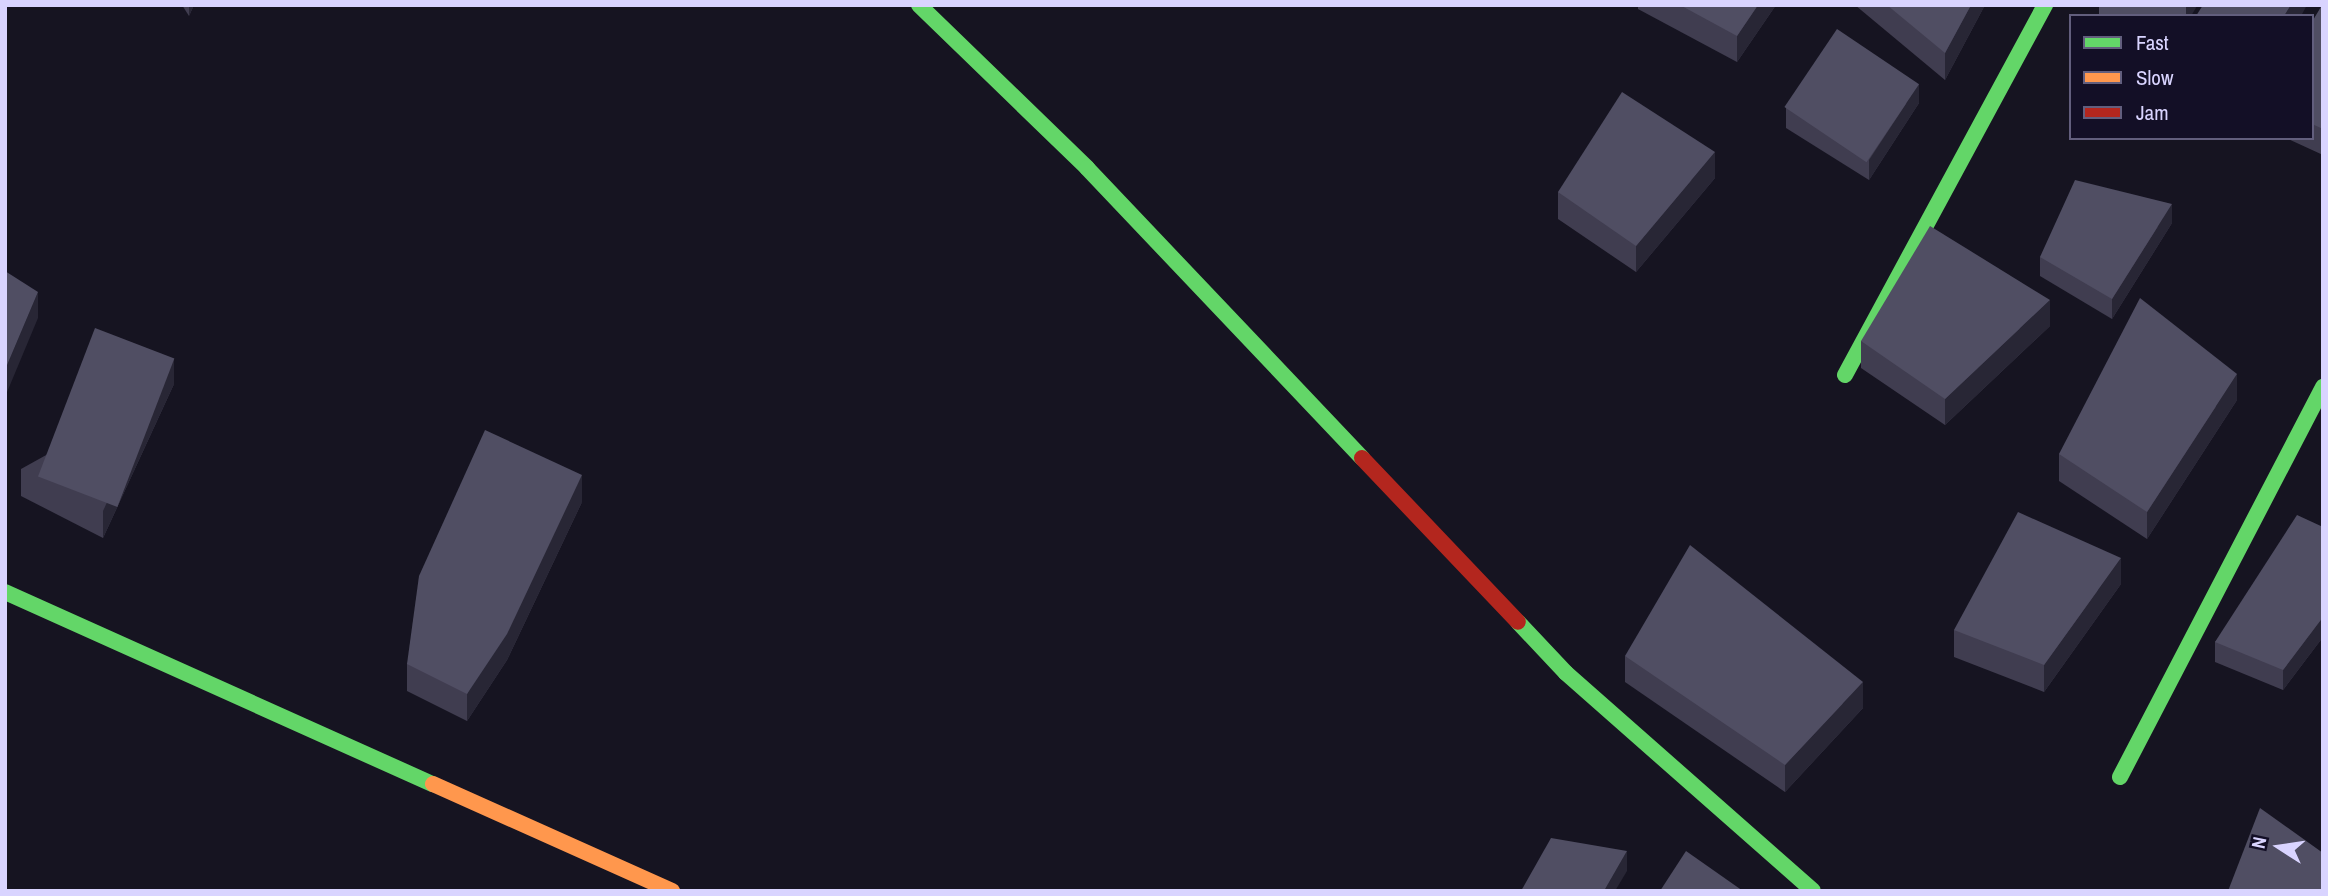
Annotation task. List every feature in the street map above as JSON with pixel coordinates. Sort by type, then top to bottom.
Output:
[{"type":"street","points":[[919,5],[1087,168],[1566,673],[1814,891]]},
{"type":"street","points":[[1845,375],[2045,5]]},
{"type":"street","points":[[2120,777],[2323,387]]},
{"type":"street","points":[[5,592],[672,891]]},
{"type":"building","points":[[1680,5],[1758,5],[1737,36]]},
{"type":"building","points":[[1887,5],[1971,5],[1945,53]]},
{"type":"building","points":[[2099,5],[2186,5],[2186,14],[2099,14]]},
{"type":"building","points":[[2203,5],[2291,5],[2285,14],[2197,14]]},
{"type":"building","points":[[2323,5],[2323,129],[2314,125],[2314,19]]},
{"type":"building","points":[[1837,29],[1919,84],[1867,162],[1784,107]]},
{"type":"building","points":[[1622,92],[1715,152],[1636,246],[1558,192]]},
{"type":"building","points":[[2075,180],[2172,204],[2112,299],[2040,257]]},
{"type":"building","points":[[1930,226],[2050,300],[1945,399],[1861,341]]},
{"type":"building","points":[[5,271],[38,292],[5,370]]},
{"type":"building","points":[[2140,298],[2237,374],[2147,512],[2059,454]]},
{"type":"building","points":[[95,328],[174,358],[117,507],[38,476]]},
{"type":"building","points":[[485,430],[582,475],[507,634],[467,694],[407,664],[419,576]]},
{"type":"building","points":[[2018,512],[2121,558],[2044,665],[1954,630]]},
{"type":"building","points":[[2297,515],[2323,527],[2323,617],[2283,670],[2215,642]]},
{"type":"building","points":[[1690,545],[1863,682],[1785,765],[1625,656]]},
{"type":"building","points":[[2260,808],[2323,853],[2323,891],[2228,891]]},
{"type":"building","points":[[1551,838],[1627,851],[1604,891],[1521,891]]},
{"type":"building","points":[[1686,851],[1743,891],[1660,891]]},
{"type":"traffic: fast","points":[[919,5],[1087,168],[1362,458]]},
{"type":"traffic: fast","points":[[1845,375],[2045,5]]},
{"type":"traffic: fast","points":[[2120,777],[2323,387]]},
{"type":"traffic: fast","points":[[5,592],[433,784]]},
{"type":"traffic: fast","points":[[1518,622],[1566,673],[1813,891]]},
{"type":"traffic: slow","points":[[433,784],[672,891]]},
{"type":"traffic: jam","points":[[1362,458],[1518,622]]}]
